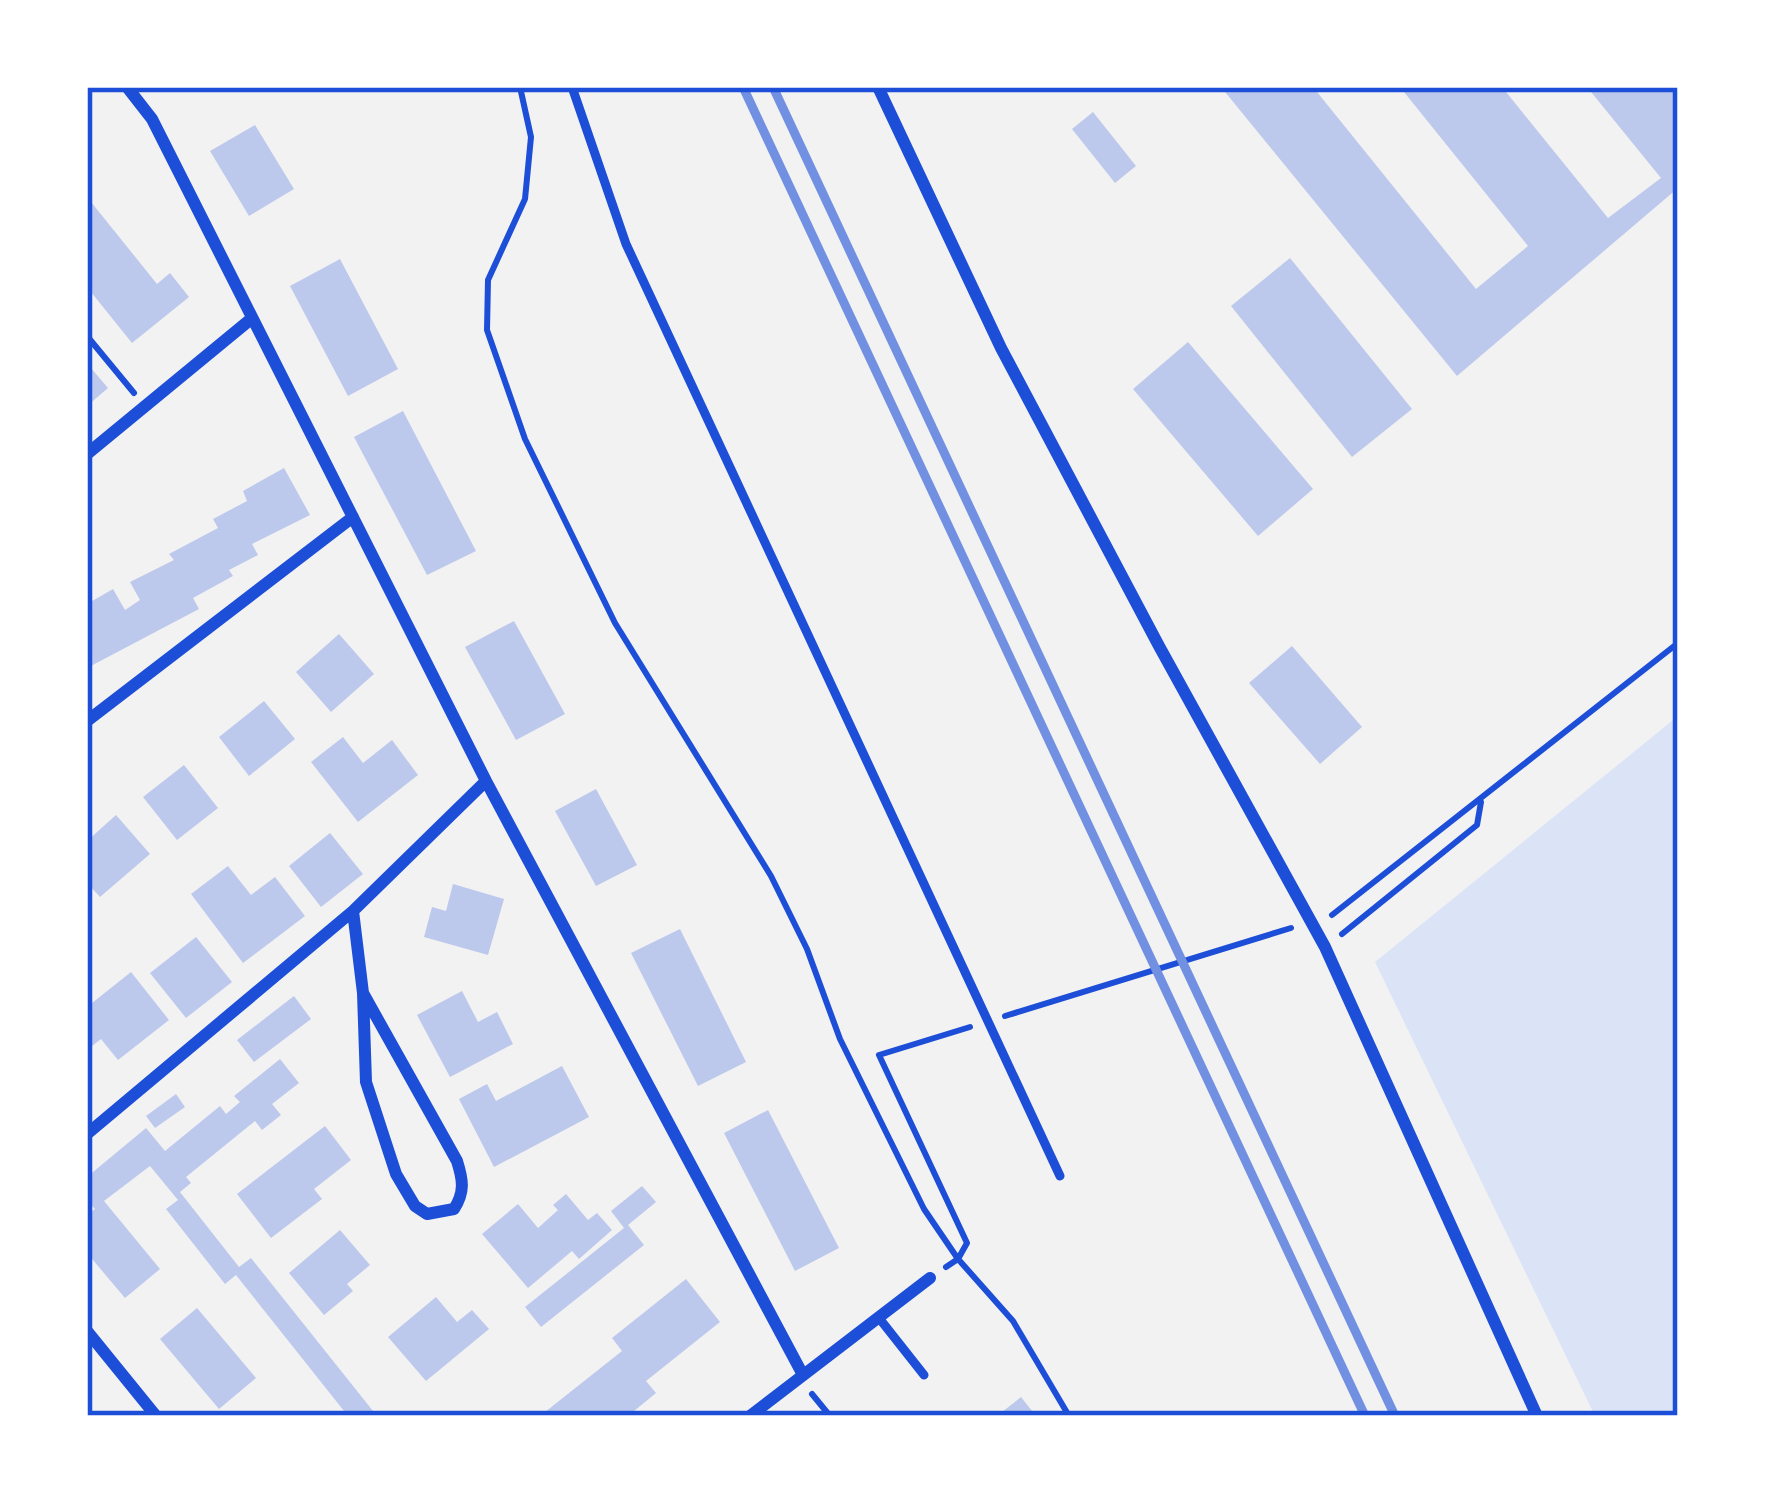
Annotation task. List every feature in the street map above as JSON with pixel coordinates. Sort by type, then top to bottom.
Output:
[{"type":"street","points":[[128,87],[152,119],[486,782],[803,1375]]},
{"type":"street","points":[[878,87],[1001,348],[1325,947],[1538,1416]]},
{"type":"street","points":[[87,454],[251,319]]},
{"type":"street","points":[[87,721],[353,517]]},
{"type":"street","points":[[87,1134],[353,910],[486,782]]},
{"type":"street","points":[[353,910],[363,993],[366,1082],[396,1174],[415,1206],[427,1214],[454,1209],[462,1196],[457,1161],[363,993]]},
{"type":"street","points":[[750,1416],[930,1278]]},
{"type":"street","points":[[87,1331],[156,1416]]},
{"type":"lane","points":[[572,87],[626,244],[1060,1176]]},
{"type":"lane","points":[[879,1318],[924,1375]]},
{"type":"path","points":[[520,87],[531,137],[525,199],[488,280],[487,330],[525,439],[615,623],[772,877],[807,949],[840,1039],[923,1209],[958,1259],[1013,1321],[1069,1416]]},
{"type":"path","points":[[87,336],[145,406]]},
{"type":"path","points":[[1314,921],[1336,914],[1678,643]]},
{"type":"path","points":[[1325,947],[1477,825],[1481,798]]},
{"type":"path","points":[[994,1019],[1291,928]]},
{"type":"path","points":[[958,1259],[967,1243],[879,1054],[970,1026]]},
{"type":"shaded area","points":[[1678,716],[1678,1416],[1595,1416],[1375,962]]},
{"type":"building","points":[[1221,87],[1313,87],[1476,289],[1528,246],[1400,87],[1502,87],[1608,218],[1661,178],[1587,87],[1678,87],[1678,188],[1457,376]]},
{"type":"building","points":[[1093,112],[1136,166],[1115,183],[1072,129]]},
{"type":"building","points":[[255,125],[294,189],[249,216],[210,151]]},
{"type":"building","points":[[87,197],[157,284],[170,273],[189,297],[132,343],[87,287]]},
{"type":"building","points":[[1290,258],[1412,409],[1352,457],[1231,306]]},
{"type":"building","points":[[340,259],[398,369],[348,396],[290,286]]},
{"type":"building","points":[[1188,342],[1313,489],[1258,536],[1133,389]]},
{"type":"building","points":[[91,368],[108,388],[87,406],[87,371]]},
{"type":"building","points":[[403,411],[476,551],[427,575],[354,437]]},
{"type":"building","points":[[284,468],[310,515],[252,544],[258,555],[229,570],[233,576],[193,598],[199,609],[87,668],[87,604],[113,589],[125,610],[140,600],[130,582],[174,560],[169,554],[218,528],[213,519],[247,501],[243,491]]},
{"type":"building","points":[[514,621],[565,714],[516,740],[465,647]]},
{"type":"building","points":[[339,634],[374,674],[331,712],[296,672]]},
{"type":"building","points":[[1292,646],[1362,727],[1320,764],[1249,683]]},
{"type":"building","points":[[264,701],[295,739],[249,776],[219,737]]},
{"type":"building","points":[[343,737],[363,763],[392,740],[418,775],[358,822],[311,762]]},
{"type":"building","points":[[184,765],[218,808],[177,840],[143,797]]},
{"type":"building","points":[[596,789],[637,865],[596,886],[555,811]]},
{"type":"building","points":[[116,815],[150,854],[100,897],[87,883],[87,841]]},
{"type":"building","points":[[330,833],[363,874],[321,907],[289,866]]},
{"type":"building","points":[[228,866],[251,895],[275,877],[305,916],[243,963],[191,894]]},
{"type":"building","points":[[453,884],[504,899],[488,955],[424,937],[432,907],[446,911]]},
{"type":"building","points":[[680,929],[746,1062],[698,1086],[631,953]]},
{"type":"building","points":[[196,937],[232,982],[186,1018],[150,973]]},
{"type":"building","points":[[131,972],[169,1020],[118,1060],[101,1039],[87,1050],[87,1007]]},
{"type":"building","points":[[462,991],[478,1022],[497,1012],[513,1044],[450,1077],[417,1015]]},
{"type":"building","points":[[294,996],[311,1019],[254,1062],[237,1040]]},
{"type":"building","points":[[280,1059],[299,1083],[272,1104],[281,1115],[262,1130],[255,1121],[186,1177],[191,1183],[180,1192],[239,1267],[251,1258],[377,1416],[348,1416],[236,1275],[225,1284],[166,1209],[178,1200],[150,1166],[104,1201],[160,1269],[125,1298],[87,1253],[87,1215],[95,1209],[87,1200],[87,1177],[146,1128],[165,1151],[220,1106],[226,1114],[240,1102],[234,1096]]},
{"type":"building","points":[[562,1066],[589,1117],[494,1167],[459,1099],[487,1084],[496,1101]]},
{"type":"building","points":[[176,1094],[185,1107],[155,1128],[146,1116]]},
{"type":"building","points":[[768,1110],[839,1248],[795,1271],[724,1133]]},
{"type":"building","points":[[325,1126],[351,1160],[314,1189],[322,1199],[271,1238],[237,1194]]},
{"type":"building","points":[[642,1186],[656,1202],[628,1225],[644,1245],[541,1327],[525,1307],[624,1228],[611,1211]]},
{"type":"building","points":[[566,1194],[588,1220],[597,1213],[612,1230],[579,1259],[572,1251],[528,1288],[482,1234],[518,1204],[538,1228],[558,1210],[553,1205]]},
{"type":"building","points":[[340,1230],[370,1265],[347,1284],[353,1291],[324,1315],[289,1273]]},
{"type":"building","points":[[686,1279],[720,1322],[646,1381],[656,1393],[628,1416],[540,1416],[622,1351],[612,1338]]},
{"type":"building","points":[[436,1297],[457,1322],[472,1310],[489,1329],[426,1381],[388,1337]]},
{"type":"building","points":[[197,1308],[256,1378],[219,1409],[160,1339]]},
{"type":"building","points":[[1021,1397],[1036,1416],[997,1416]]},
{"type":"railway","points":[[743,87],[1365,1416]]},
{"type":"railway","points":[[773,87],[1395,1416]]}]
